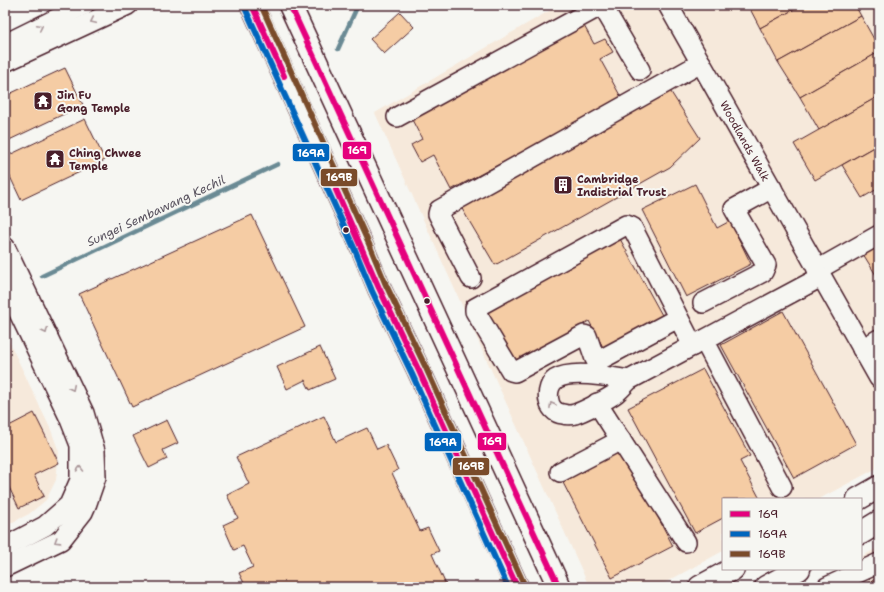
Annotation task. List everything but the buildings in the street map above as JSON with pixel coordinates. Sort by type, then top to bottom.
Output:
[{"type":"main road","points":[[290,5],[560,585]]},
{"type":"main road","points":[[251,7],[359,239],[379,288],[419,371],[517,587]]},
{"type":"main road","points":[[860,498],[879,487]]},
{"type":"main road","points":[[862,532],[879,522]]},
{"type":"main road","points":[[700,587],[731,570]]},
{"type":"main road","points":[[766,587],[797,570]]},
{"type":"street","points":[[5,44],[84,5]]},
{"type":"street","points":[[5,62],[128,5]]},
{"type":"street","points":[[397,117],[602,5],[640,70]]},
{"type":"street","name":"Woodlands Walk","points":[[668,5],[879,378]]},
{"type":"street","points":[[471,278],[438,214],[439,210],[702,63]]},
{"type":"street","points":[[703,303],[763,272],[765,269],[766,265],[734,209],[772,188]]},
{"type":"street","points":[[678,318],[598,361],[595,359],[587,336],[584,335],[515,372],[511,371],[474,311],[475,308],[626,226],[632,227],[678,318],[699,343],[782,487]]},
{"type":"street","points":[[629,380],[586,374],[557,379],[550,385],[548,396],[550,405],[561,415],[576,414],[615,394],[629,380],[699,343],[819,273],[879,235]]},
{"type":"street","points":[[5,247],[84,413],[95,451],[96,477],[76,509],[61,540],[5,567]]},
{"type":"street","points":[[5,284],[69,418],[80,445],[80,480],[76,509]]},
{"type":"street","points":[[862,348],[879,339]]},
{"type":"street","points":[[597,403],[686,542]]},
{"type":"street","points":[[560,472],[621,440]]},
{"type":"street","points":[[7,541],[45,526],[76,509]]},
{"type":"street","points":[[827,587],[879,563]]},
{"type":"shaded area","points":[[559,5],[879,5],[879,467],[821,498],[722,498],[722,552],[657,587],[603,587],[588,584],[375,113]]},
{"type":"shaded area","points":[[5,333],[51,430],[59,452],[56,480],[46,500],[29,514],[5,526]]},
{"type":"shaded area","points":[[879,547],[879,587],[807,587],[837,570],[862,570],[862,556]]},
{"type":"waterway","name":"Sungei Sembawang Kechil","points":[[338,49],[358,5]]},
{"type":"waterway","name":"Sungei Sembawang Kechil","points":[[42,276],[278,164]]},
{"type":"transit line","name":"169","points":[[252,5],[284,76]]},
{"type":"transit line","name":"169B","points":[[261,5],[386,285],[426,368],[524,584]]},
{"type":"transit line","name":"169","points":[[290,5],[559,587]]},
{"type":"transit line","name":"169A","points":[[245,8],[355,250],[372,291],[412,374],[508,587]]},
{"type":"transit line","name":"169","points":[[336,190],[379,288],[419,371],[517,587]]},
{"type":"place","name":"Jin Fu Gong Temple","points":[[43,101]]},
{"type":"place","name":"Ching Chwee Temple","points":[[55,159]]},
{"type":"place","name":"Cambridge Indistrial Trust","points":[[563,185]]}]
